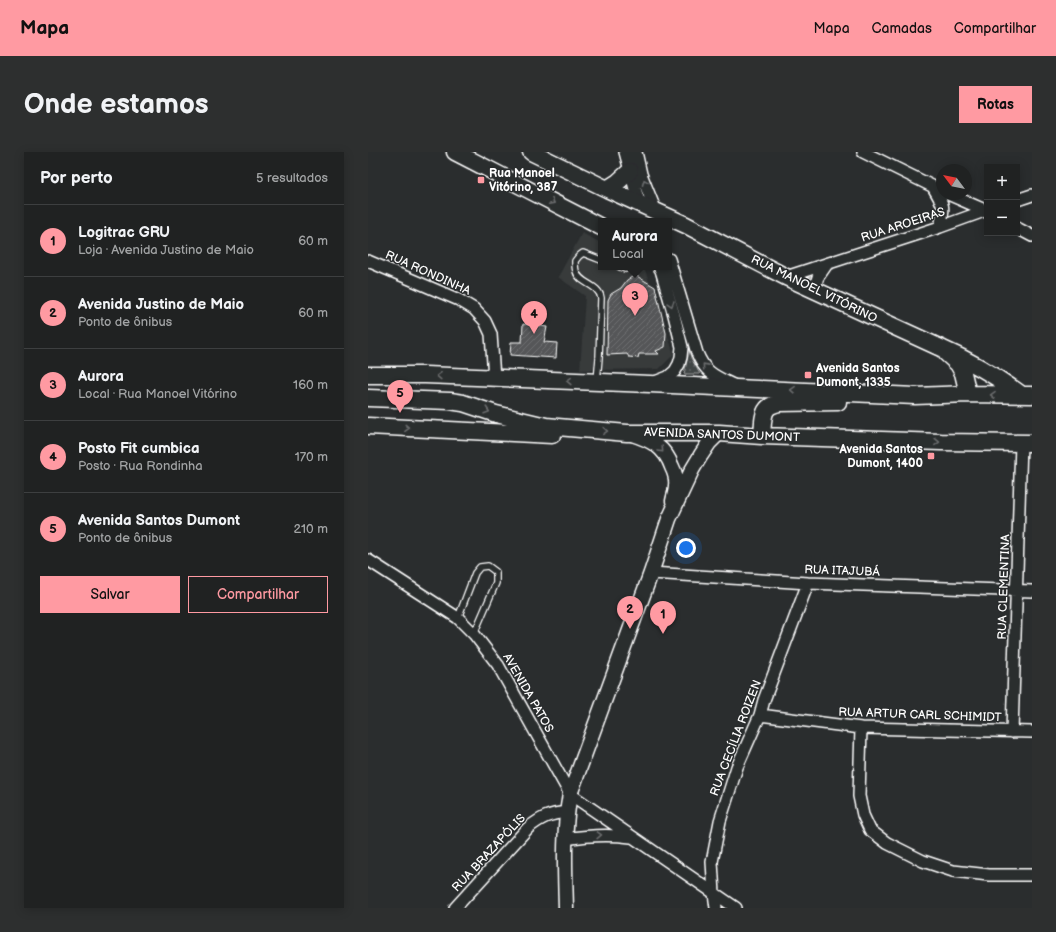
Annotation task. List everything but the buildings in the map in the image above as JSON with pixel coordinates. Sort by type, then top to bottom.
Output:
[{"type":"main road","points":[[455,152],[598,225]]},
{"type":"main road","name":"RUA MANOEL VITÓRINO","points":[[531,152],[640,204],[657,216]]},
{"type":"main road","points":[[607,189],[618,182],[630,171]]},
{"type":"main road","name":"RUA MANOEL VITÓRINO","points":[[672,221],[686,225],[786,277],[972,362],[1027,395]]},
{"type":"main road","points":[[672,227],[686,225]]},
{"type":"main road","name":"RUA MANOEL VITÓRINO","points":[[942,349],[958,364],[963,373],[968,394]]},
{"type":"main road","points":[[368,375],[738,387],[915,396],[968,394],[1027,395]]},
{"type":"main road","points":[[762,436],[767,408],[773,404],[807,402],[863,402],[915,396]]},
{"type":"main road","name":"AVENIDA SANTOS DUMONT","points":[[368,398],[450,400],[464,403],[496,414],[539,424],[627,433],[719,434],[933,442],[1026,443]]},
{"type":"main road","points":[[368,426],[562,435],[583,429]]},
{"type":"street","points":[[625,152],[640,204]]},
{"type":"street","points":[[636,152],[641,174],[657,216]]},
{"type":"street","points":[[863,152],[936,188]]},
{"type":"street","points":[[1020,199],[1032,195]]},
{"type":"street","points":[[940,227],[943,208],[942,200]]},
{"type":"street","points":[[963,200],[984,209]]},
{"type":"street","name":"RUA AROEIRAS","points":[[786,277],[940,227],[984,211]]},
{"type":"street","points":[[1020,230],[1032,236]]},
{"type":"street","name":"RUA RONDINHA","points":[[368,261],[459,300],[474,309],[485,321],[491,334],[494,378]]},
{"type":"street","points":[[814,290],[818,277],[827,264]]},
{"type":"street","points":[[650,384],[668,377],[675,371],[679,364],[682,347],[661,270]]},
{"type":"street","points":[[672,270],[701,363],[707,370],[717,377],[738,387]]},
{"type":"street","points":[[627,433],[647,439],[657,445],[662,449],[670,462],[675,473],[676,484],[669,519]]},
{"type":"street","points":[[566,908],[565,839],[570,794],[651,573],[669,519],[692,470],[709,443],[719,434]]},
{"type":"street","name":"RUA CLEMENTINA","points":[[1012,732],[1017,590],[1026,443]]},
{"type":"street","name":"AVENIDA PATOS","points":[[368,560],[458,618],[474,634],[498,665],[570,794],[736,908]]},
{"type":"street","name":"RUA ITAJUBÁ","points":[[651,573],[808,583],[1032,591]]},
{"type":"street","name":"RUA CECÍLIA ROIZEN","points":[[716,908],[712,862],[720,821],[737,767],[760,715],[764,700],[808,583]]},
{"type":"street","name":"RUA ARTUR CARL SCHIMIDT","points":[[760,715],[860,728],[1032,732]]},
{"type":"street","points":[[860,728],[859,796],[863,815],[870,830],[887,843],[922,861],[953,871],[989,876],[1032,875]]},
{"type":"street","name":"RUA BRAZAPÓLIS","points":[[455,908],[528,828],[540,819],[554,814],[567,812]]},
{"type":"street","name":"AVENIDA PATOS","points":[[565,839],[597,835],[634,837]]},
{"type":"lane","points":[[597,382],[601,298],[599,291],[583,281],[576,272],[575,261],[583,253],[598,259]]},
{"type":"lane","points":[[458,618],[475,573],[480,567],[488,566],[496,572],[496,583],[474,634]]},
{"type":"shaded area","points":[[582,233],[598,241],[598,270],[645,270],[674,354],[659,369],[580,370],[585,296],[558,277]]},
{"type":"shaded area","points":[[684,330],[691,358],[700,374],[684,374],[688,356]]},
{"type":"place","name":"Rua Manoel Vitórino, 387","points":[[481,180]]},
{"type":"place","name":"Aurora","points":[[635,316]]},
{"type":"place","name":"Posto Fit cumbica","points":[[534,334]]},
{"type":"place","name":"Avenida Santos Dumont, 1335","points":[[808,375]]},
{"type":"place","name":"Avenida Santos Dumont","points":[[400,413]]},
{"type":"place","name":"Avenida Santos Dumont, 1400","points":[[931,456]]},
{"type":"place","name":"Avenida Justino de Maio","points":[[630,629]]},
{"type":"place","name":"Logitrac GRU","points":[[663,634]]}]
